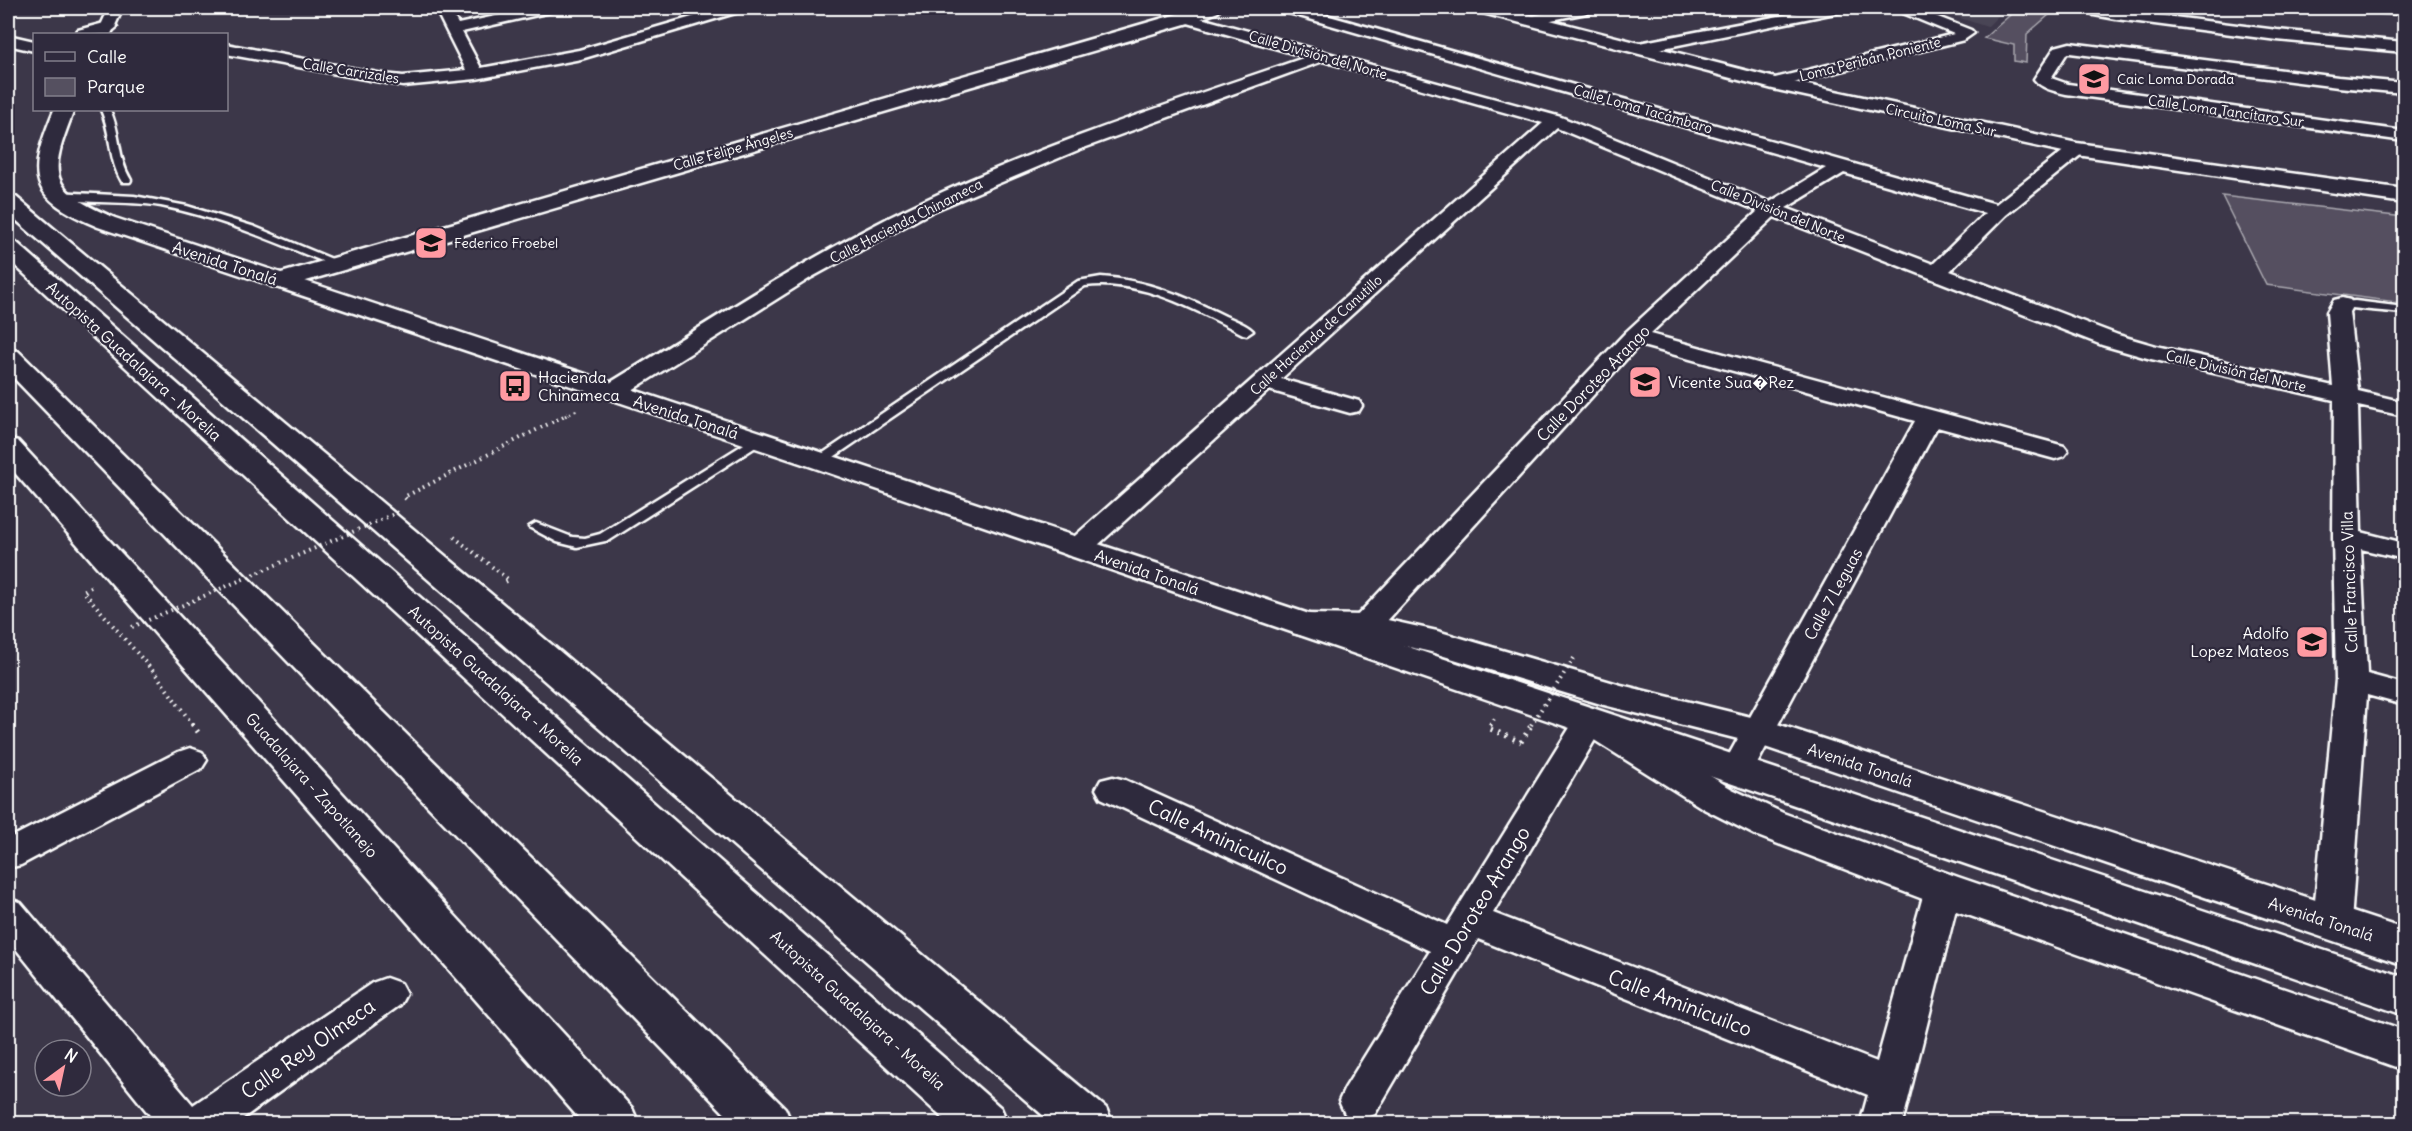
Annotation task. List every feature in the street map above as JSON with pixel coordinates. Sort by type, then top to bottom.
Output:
[{"type":"main road","name":"Calle División del Norte","points":[[1152,8],[1186,18]]},
{"type":"main road","name":"Calle Felipe Ángeles","points":[[280,281],[1186,18],[1212,8]]},
{"type":"main road","name":"Circuito Loma Sur","points":[[1485,8],[1773,83],[2077,150],[2404,196]]},
{"type":"main road","points":[[12,40],[33,42]]},
{"type":"main road","points":[[12,40],[33,46]]},
{"type":"main road","points":[[55,195],[46,178],[51,141],[64,111]]},
{"type":"main road","name":"Avenida Tonalá","points":[[55,195],[82,212],[139,233],[820,460],[1077,549],[2404,996]]},
{"type":"main road","points":[[8,201],[1089,1124]]},
{"type":"main road","name":"Autopista Guadalajara - Morelia","points":[[8,247],[984,1124]]},
{"type":"main road","points":[[8,357],[768,1124]]},
{"type":"main road","name":"Guadalajara - Zapotlanejo","points":[[8,447],[615,1124]]},
{"type":"main road","name":"Avenida Tonalá","points":[[1305,625],[1365,626],[1437,642],[1617,696],[1758,731],[2404,947]]},
{"type":"main road","name":"Avenida Tonalá","points":[[1590,721],[1718,799],[1769,824],[1943,890],[2404,1050]]},
{"type":"street","points":[[106,31],[116,8]]},
{"type":"street","points":[[442,8],[476,74]]},
{"type":"street","points":[[453,30],[550,8]]},
{"type":"street","name":"Calle Carrizales","points":[[228,49],[403,81],[476,74],[581,54],[737,8]]},
{"type":"street","name":"Calle Loma Tacámbaro","points":[[1287,8],[1998,211]]},
{"type":"street","points":[[1531,20],[1592,8]]},
{"type":"street","points":[[1639,48],[1840,8]]},
{"type":"street","name":"Loma Peribán Poniente","points":[[1773,83],[1959,37],[1966,33],[1903,8]]},
{"type":"street","points":[[2370,8],[2404,10]]},
{"type":"street","points":[[2097,10],[2277,35],[2404,47]]},
{"type":"street","name":"Calle División del Norte","points":[[1186,18],[1555,122],[1771,209],[2110,340],[2151,352],[2404,409]]},
{"type":"street","name":"Calle Loma Tancítaro Sur","points":[[2404,88],[2338,82],[2070,48],[2061,50],[2042,80],[2066,89],[2404,136]]},
{"type":"street","name":"Calle Hacienda Chinameca","points":[[612,392],[825,262],[922,209],[1012,168],[1323,56]]},
{"type":"street","name":"Calle Hacienda de Canutillo","points":[[1077,549],[1555,122]]},
{"type":"street","points":[[1936,273],[1998,211],[2077,150]]},
{"type":"street","name":"Calle Doroteo Arango","points":[[1365,626],[1634,337],[1771,209],[1842,166]]},
{"type":"street","name":"Calle Francisco Villa","points":[[2332,923],[2352,680],[2347,537],[2346,397],[2338,312],[2342,305]]},
{"type":"street","points":[[1634,337],[2055,451]]},
{"type":"street","points":[[1264,381],[1350,405]]},
{"type":"street","name":"Calle 7 Leguas","points":[[1737,771],[1930,417]]},
{"type":"street","points":[[2347,537],[2404,551]]},
{"type":"street","points":[[2352,680],[2404,695]]},
{"type":"street","name":"Calle Doroteo Arango","points":[[1360,1101],[1590,721]]},
{"type":"street","points":[[8,855],[190,760]]},
{"type":"street","name":"Calle Aminicuilco","points":[[1113,789],[1886,1105]]},
{"type":"street","points":[[1886,1105],[1943,890]]},
{"type":"street","points":[[8,913],[183,1124]]},
{"type":"street","name":"Calle Rey Olmeca","points":[[200,1124],[386,994]]},
{"type":"lane","points":[[106,111],[113,131],[113,153],[120,172],[126,180]]},
{"type":"lane","points":[[55,195],[161,203],[274,237],[338,264]]},
{"type":"lane","points":[[820,460],[1082,282],[1109,279],[1172,296],[1247,331]]},
{"type":"lane","name":"Calle Francisco Villa","points":[[2342,305],[2355,304],[2404,310]]},
{"type":"lane","points":[[536,527],[571,543],[586,544],[605,537],[757,440]]},
{"type":"path","points":[[412,504],[404,497],[612,392]]},
{"type":"path","points":[[125,618],[132,627],[401,510],[410,517]]},
{"type":"path","points":[[448,531],[509,580],[496,586]]},
{"type":"path","points":[[97,585],[83,591],[158,677],[205,741],[190,760]]},
{"type":"path","points":[[1488,728],[1521,742],[1574,658]]},
{"type":"shaded area","points":[[1930,8],[2006,8],[1987,27]]},
{"type":"green space","points":[[2018,8],[2057,8],[2027,34],[2026,63],[2014,61],[2014,45],[1984,38]]},
{"type":"green space","points":[[2222,196],[2404,217],[2404,303],[2266,285]]},
{"type":"place","name":"Caic Loma Dorada","points":[[2094,79]]},
{"type":"place","name":"Federico Froebel","points":[[431,243]]},
{"type":"place","name":"Vicente Sua�Rez","points":[[1645,382]]},
{"type":"place","name":"Hacienda Chinameca","points":[[515,386]]},
{"type":"place","name":"Adolfo Lopez Mateos","points":[[2312,642]]}]
